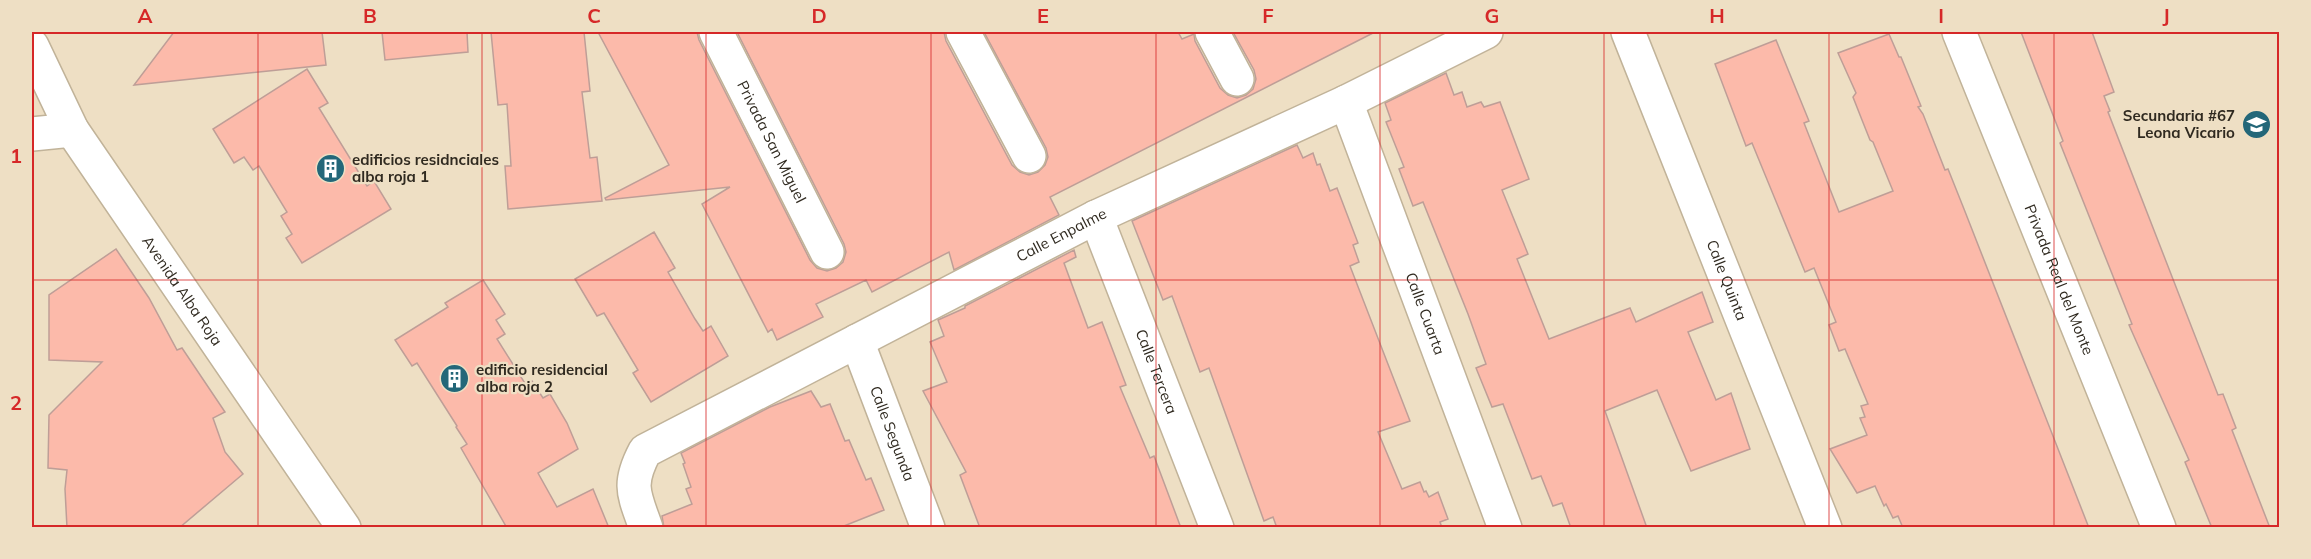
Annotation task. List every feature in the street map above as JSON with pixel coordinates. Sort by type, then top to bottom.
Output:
[{"type":"street","points":[[32,47],[50,32]]},
{"type":"street","name":"Privada San Miguel","points":[[716,32],[827,252]]},
{"type":"street","points":[[963,32],[1029,156]]},
{"type":"street","points":[[1212,32],[1237,79]]},
{"type":"street","name":"Calle Enpalme","points":[[646,528],[633,491],[635,470],[645,451],[1096,217],[1346,102],[1486,32]]},
{"type":"street","name":"Calle Quinta","points":[[1628,32],[1825,528]]},
{"type":"street","name":"Privada Real del Monte","points":[[1959,32],[2159,528]]},
{"type":"street","name":"Avenida Alba Roja","points":[[32,47],[72,130],[344,528]]},
{"type":"street","name":"Calle Cuarta","points":[[1346,102],[1505,528]]},
{"type":"street","points":[[32,134],[72,130]]},
{"type":"street","name":"Calle Tercera","points":[[1096,217],[1217,528]]},
{"type":"street","name":"Calle Segunda","points":[[857,341],[928,528]]},
{"type":"building","points":[[174,32],[322,32],[326,65],[134,85]]},
{"type":"building","points":[[382,32],[467,32],[468,52],[385,60]]},
{"type":"building","points":[[491,32],[584,32],[590,91],[582,92],[590,158],[597,157],[602,201],[508,209],[505,166],[511,166],[507,104],[498,105]]},
{"type":"building","points":[[598,32],[697,32],[810,260],[817,268],[827,271],[843,262],[846,252],[844,244],[737,32],[944,32],[946,41],[1012,165],[1020,172],[1029,175],[1038,172],[1045,165],[1048,157],[1046,148],[984,32],[1178,32],[1182,39],[1194,34],[1195,41],[1220,88],[1228,95],[1237,98],[1253,89],[1256,79],[1254,70],[1233,32],[1375,32],[1050,197],[1059,215],[954,270],[949,252],[872,292],[866,280],[816,304],[823,317],[777,340],[772,329],[768,332],[702,204],[730,187],[606,200],[605,198],[669,165]]},
{"type":"building","points":[[2021,32],[2092,32],[2114,92],[2104,96],[2110,111],[2108,112],[2218,395],[2223,394],[2236,428],[2232,430],[2270,528],[2212,528],[2185,462],[2189,460],[2129,325],[2132,324],[2060,143],[2063,141]]},
{"type":"building","points":[[1889,34],[1901,57],[1921,106],[1918,107],[1923,114],[1945,170],[1948,169],[2089,528],[1903,528],[1898,516],[1893,518],[1886,504],[1884,506],[1875,486],[1857,493],[1830,449],[1867,435],[1860,418],[1865,417],[1861,406],[1868,404],[1845,349],[1839,351],[1829,325],[1836,322],[1814,268],[1805,272],[1752,143],[1746,146],[1715,64],[1776,40],[1809,121],[1804,123],[1839,212],[1893,191],[1862,120],[1853,97],[1856,93],[1838,53]]},
{"type":"building","name":"edificios residnciales alba roja 1","points":[[307,69],[328,103],[319,108],[367,186],[374,181],[391,209],[302,263],[286,238],[292,234],[281,216],[287,212],[259,166],[253,170],[244,157],[234,163],[213,129]]},
{"type":"building","points":[[1446,73],[1454,95],[1462,92],[1467,107],[1481,102],[1484,107],[1500,102],[1529,179],[1502,190],[1528,254],[1517,259],[1549,339],[1630,308],[1636,322],[1702,292],[1713,322],[1688,332],[1716,400],[1731,393],[1750,449],[1691,471],[1657,390],[1605,411],[1647,528],[1571,528],[1562,503],[1553,506],[1541,476],[1532,479],[1503,404],[1492,407],[1476,368],[1486,364],[1468,314],[1423,202],[1413,206],[1399,169],[1404,167],[1386,122],[1391,120],[1385,103]]},
{"type":"building","points":[[1297,145],[1303,158],[1313,153],[1317,165],[1320,164],[1330,191],[1337,188],[1358,243],[1353,245],[1359,262],[1350,266],[1410,421],[1378,432],[1402,489],[1420,482],[1429,497],[1438,492],[1448,519],[1440,522],[1442,528],[1277,528],[1273,517],[1264,521],[1209,368],[1200,372],[1172,296],[1163,300],[1132,221]]},
{"type":"building","points":[[654,232],[675,268],[668,272],[695,319],[703,331],[711,326],[728,356],[651,402],[633,373],[638,370],[604,313],[597,316],[575,279]]},
{"type":"building","points":[[116,249],[149,298],[177,350],[182,348],[225,412],[213,418],[225,452],[243,474],[179,528],[67,528],[65,489],[67,470],[48,468],[49,415],[102,362],[49,360],[49,295]]},
{"type":"building","points":[[1074,250],[1076,257],[1064,263],[1088,328],[1102,322],[1126,385],[1120,387],[1150,458],[1154,456],[1181,528],[980,528],[960,475],[966,472],[923,391],[947,382],[930,342],[944,336],[938,320]]},
{"type":"building","points":[[483,280],[505,314],[496,320],[505,334],[497,339],[526,385],[532,381],[543,398],[550,394],[567,423],[578,449],[538,473],[557,507],[593,489],[609,528],[507,528],[461,448],[467,444],[457,426],[417,363],[412,366],[395,340],[448,307],[445,303]]},
{"type":"building","points":[[811,391],[821,407],[830,404],[845,441],[849,440],[866,480],[871,478],[884,510],[839,528],[664,528],[662,516],[692,504],[686,489],[691,487],[681,453],[770,407]]},
{"type":"place","name":"Secundaria #67 Leona Vicario","points":[[2256,125]]},
{"type":"place","name":"edificios residnciales alba roja 1","points":[[331,169]]},
{"type":"place","name":"edificio residencial alba roja 2","points":[[455,379]]}]
